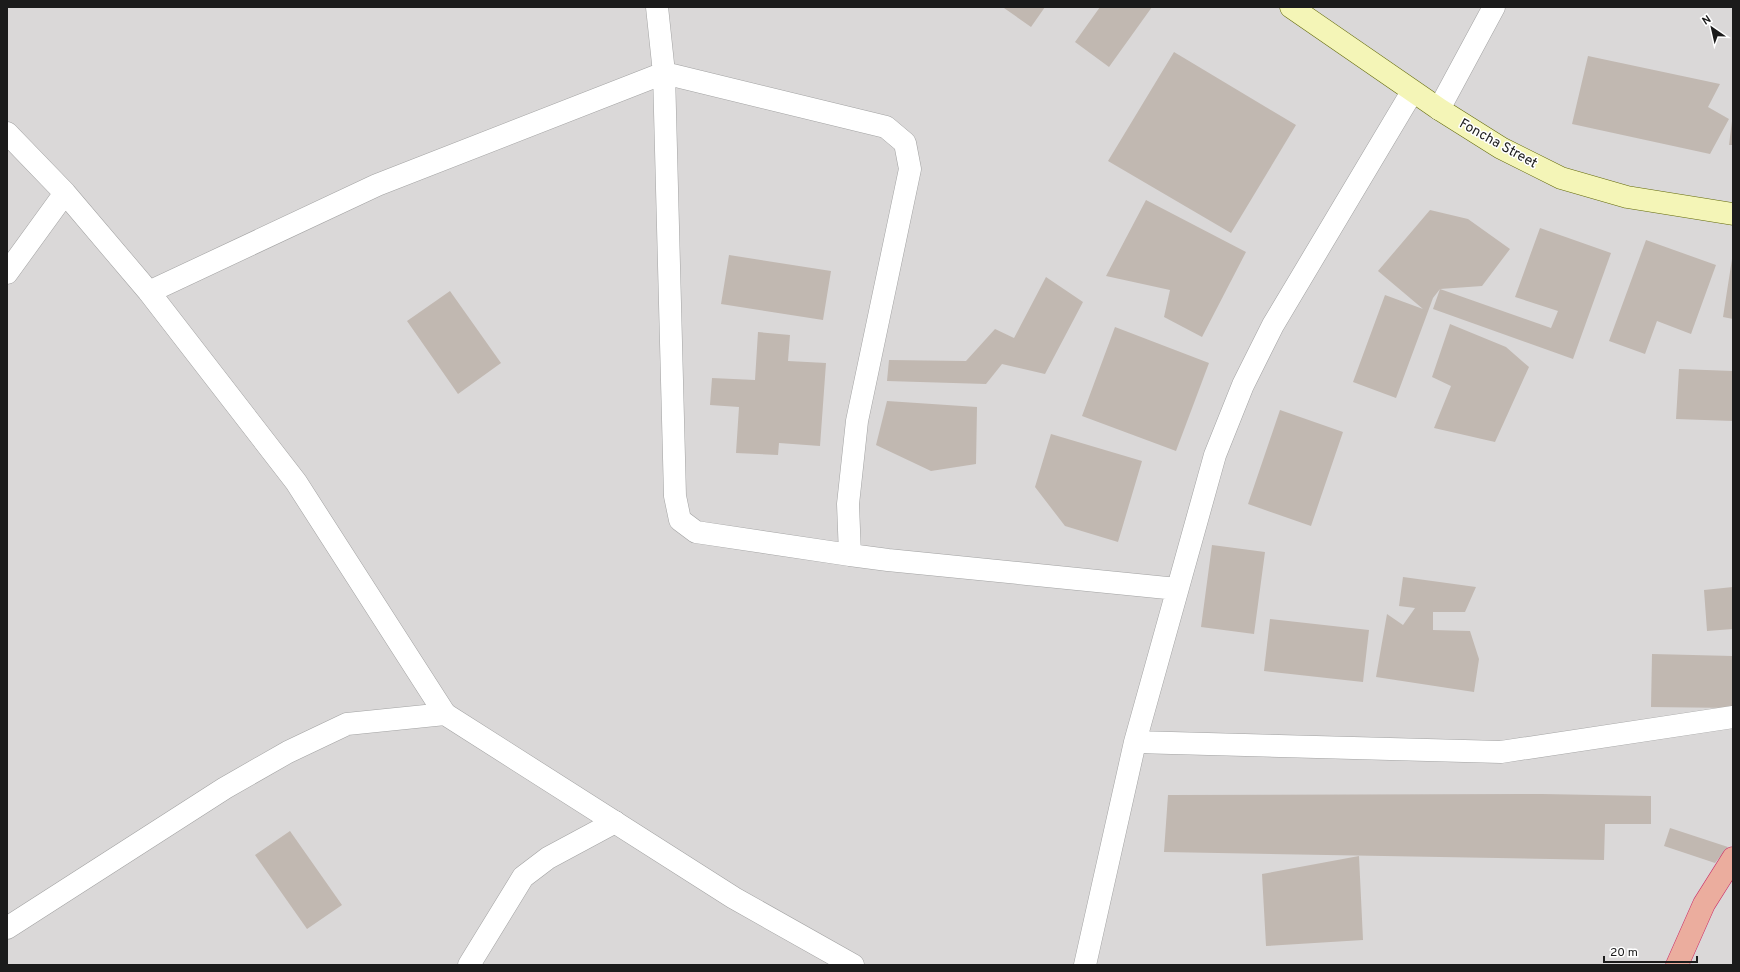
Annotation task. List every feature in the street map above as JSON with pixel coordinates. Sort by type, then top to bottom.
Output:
[{"type":"highway","points":[[1677,965],[1704,904],[1733,858]]},
{"type":"main road","name":"Foncha Street","points":[[1291,7],[1412,92],[1501,148],[1561,178],[1627,197],[1733,214]]},
{"type":"street","points":[[657,7],[664,73],[675,496],[680,520],[696,532],[850,555],[1177,589]]},
{"type":"street","points":[[1439,109],[1494,7]]},
{"type":"street","points":[[150,292],[377,185],[664,73],[886,127],[905,143],[910,168],[857,421],[848,504],[850,555]]},
{"type":"street","points":[[1085,965],[1135,742],[1215,455],[1243,385],[1273,325],[1412,92]]},
{"type":"street","points":[[7,132],[65,193],[150,292],[296,482],[445,714],[734,898],[853,965]]},
{"type":"street","points":[[7,273],[65,193]]},
{"type":"street","points":[[7,928],[225,788],[288,752],[347,724],[445,714]]},
{"type":"street","points":[[1135,742],[1500,752],[1733,717]]},
{"type":"street","points":[[469,965],[523,877],[548,858],[615,822]]},
{"type":"shaded area","points":[[7,7],[1733,7],[1733,965],[7,965]]},
{"type":"building","points":[[1045,7],[1031,27],[1004,8]]},
{"type":"building","points":[[1100,7],[1152,7],[1109,67],[1075,42]]},
{"type":"building","points":[[1174,52],[1296,125],[1231,233],[1108,161]]},
{"type":"building","points":[[1588,56],[1720,84],[1708,107],[1729,119],[1710,154],[1572,124]]},
{"type":"building","points":[[1732,121],[1733,145],[1729,145]]},
{"type":"building","points":[[1146,200],[1246,252],[1202,337],[1164,317],[1170,290],[1106,276]]},
{"type":"building","points":[[1430,210],[1468,219],[1510,249],[1482,286],[1440,289],[1433,298],[1396,398],[1353,382],[1385,295],[1423,309],[1378,271]]},
{"type":"building","points":[[1540,228],[1611,253],[1573,359],[1433,309],[1440,289],[1551,328],[1558,311],[1515,297]]},
{"type":"building","points":[[1646,240],[1716,265],[1691,334],[1657,321],[1645,354],[1609,341]]},
{"type":"building","points":[[729,255],[831,271],[823,320],[721,304]]},
{"type":"building","points":[[1733,259],[1733,319],[1723,317]]},
{"type":"building","points":[[1046,277],[1083,302],[1045,374],[1002,364],[986,384],[887,381],[889,360],[966,361],[995,329],[1014,338]]},
{"type":"building","points":[[450,291],[501,363],[458,394],[407,321]]},
{"type":"building","points":[[1450,324],[1506,347],[1529,367],[1495,442],[1434,428],[1451,386],[1432,377]]},
{"type":"building","points":[[1115,327],[1209,363],[1176,451],[1082,416]]},
{"type":"building","points":[[758,332],[790,335],[788,361],[826,363],[820,446],[779,443],[778,455],[736,453],[739,407],[710,405],[712,378],[755,380]]},
{"type":"building","points":[[1679,369],[1733,371],[1733,421],[1676,419]]},
{"type":"building","points":[[887,401],[977,407],[976,464],[931,471],[876,445]]},
{"type":"building","points":[[1280,410],[1343,432],[1311,526],[1248,504]]},
{"type":"building","points":[[1051,434],[1142,461],[1118,542],[1065,526],[1035,487]]},
{"type":"building","points":[[1212,545],[1265,552],[1254,634],[1201,627]]},
{"type":"building","points":[[1403,577],[1476,587],[1465,612],[1433,612],[1433,630],[1470,631],[1479,659],[1474,692],[1376,677],[1387,614],[1403,625],[1415,608],[1399,606]]},
{"type":"building","points":[[1733,587],[1733,629],[1707,631],[1704,590]]},
{"type":"building","points":[[1270,619],[1369,630],[1363,682],[1264,671]]},
{"type":"building","points":[[1652,654],[1733,656],[1733,708],[1651,707]]},
{"type":"building","points":[[1542,794],[1651,796],[1651,824],[1605,824],[1604,860],[1164,852],[1168,795]]},
{"type":"building","points":[[1670,828],[1728,847],[1715,863],[1664,846]]},
{"type":"building","points":[[290,831],[342,905],[307,929],[255,855]]},
{"type":"building","points":[[1359,856],[1363,940],[1266,946],[1262,874]]}]
